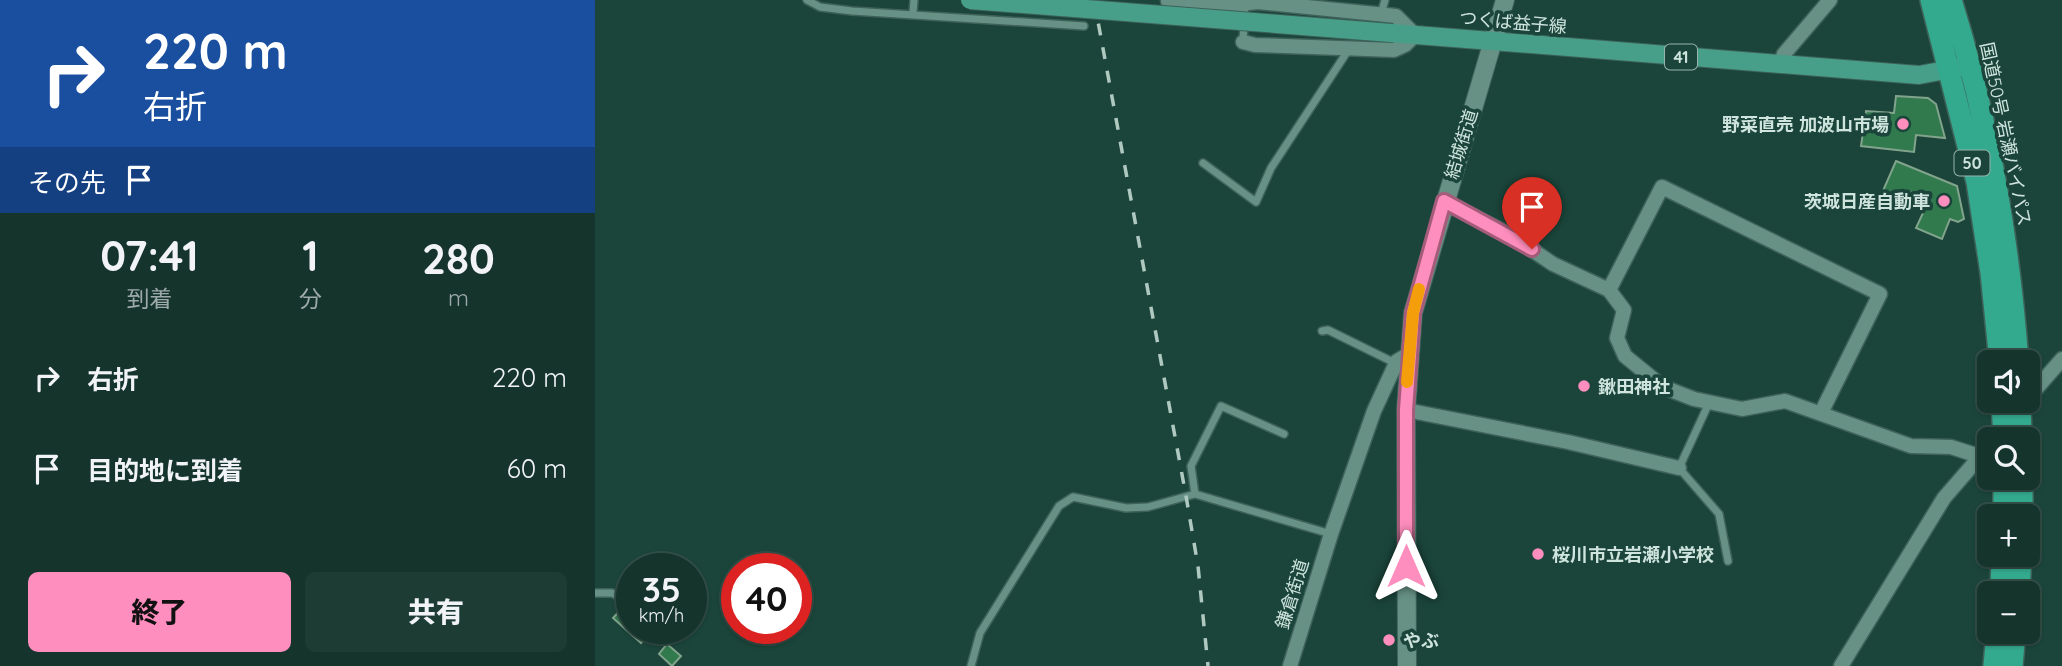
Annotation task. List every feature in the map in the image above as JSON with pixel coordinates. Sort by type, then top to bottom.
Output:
[{"type":"highway","name":"国道50号 岩瀬バイパス","points":[[1931,0],[1959,68],[1996,173],[2012,277],[2017,350]]},
{"type":"highway","name":"国道50号 岩瀬バイパス","points":[[1951,0],[1991,273],[1999,350]]},
{"type":"highway","points":[[1994,666],[1996,644]]},
{"type":"highway","points":[[2012,666],[2014,644]]},
{"type":"main road","name":"つくば益子線","points":[[967,5],[1253,22],[1919,75],[1959,68]]},
{"type":"street","name":"結城街道","points":[[1406,666],[1406,410],[1402,359],[1444,201],[1505,0]]},
{"type":"street","points":[[1780,65],[1784,54],[1830,0]]},
{"type":"street","points":[[1168,1],[1383,7],[1401,18],[1415,35],[1405,45],[1394,50],[1243,42]]},
{"type":"street","points":[[1609,290],[1662,187],[1880,294],[1821,413]]},
{"type":"street","points":[[1444,201],[1510,234],[1553,264],[1609,290],[1624,310],[1617,338],[1625,356],[1663,387],[1709,402],[1742,409],[1784,401],[1911,446],[1977,444]]},
{"type":"street","name":"鎌倉街道","points":[[1290,666],[1331,534],[1374,411],[1402,359]]},
{"type":"street","points":[[2040,381],[2062,359]]},
{"type":"street","points":[[1406,410],[1568,442],[1679,468]]},
{"type":"street","points":[[1841,666],[1944,498],[1977,464]]},
{"type":"lane","points":[[807,0],[820,7],[913,13],[967,5],[1038,22],[1084,26]]},
{"type":"lane","points":[[913,13],[914,0]]},
{"type":"lane","points":[[1038,0],[1038,22]]},
{"type":"lane","points":[[1243,42],[1245,4]]},
{"type":"lane","points":[[1203,163],[1256,202],[1272,168],[1349,48]]},
{"type":"lane","points":[[1322,331],[1328,330],[1402,359]]},
{"type":"lane","points":[[1709,402],[1679,468],[1719,514],[1728,561]]},
{"type":"lane","points":[[1195,494],[1191,466],[1221,406],[1284,434]]},
{"type":"lane","points":[[971,666],[980,633],[1066,500],[1082,497],[1126,508],[1148,507],[1195,494],[1331,534]]},
{"type":"lane","points":[[595,593],[616,595]]},
{"type":"building","name":"野菜直売 加波山市場","points":[[1896,96],[1928,98],[1936,104],[1945,138],[1916,135],[1914,152],[1861,146],[1866,111],[1894,113]]},
{"type":"building","name":"茨城日産自動車","points":[[1896,161],[1957,186],[1964,219],[1958,222],[1950,219],[1942,239],[1916,228],[1929,200],[1911,192],[1906,203],[1882,193]]},
{"type":"building","points":[[667,644],[681,656],[672,666],[659,654]]},
{"type":"railway","points":[[1094,0],[1198,566],[1208,666]]},
{"type":"slow traffic","points":[[1407,382],[1413,313],[1419,289]]},
{"type":"place","name":"野菜直売 加波山市場","points":[[1903,124]]},
{"type":"place","name":"茨城日産自動車","points":[[1944,201]]},
{"type":"place","name":"鍬田神社","points":[[1584,386]]},
{"type":"place","name":"桜川市立岩瀬小学校","points":[[1538,554]]},
{"type":"place","name":"やぶ","points":[[1389,640]]},
{"type":"route","points":[[1406,566],[1406,410],[1413,313],[1444,201],[1510,234],[1532,249]]}]
